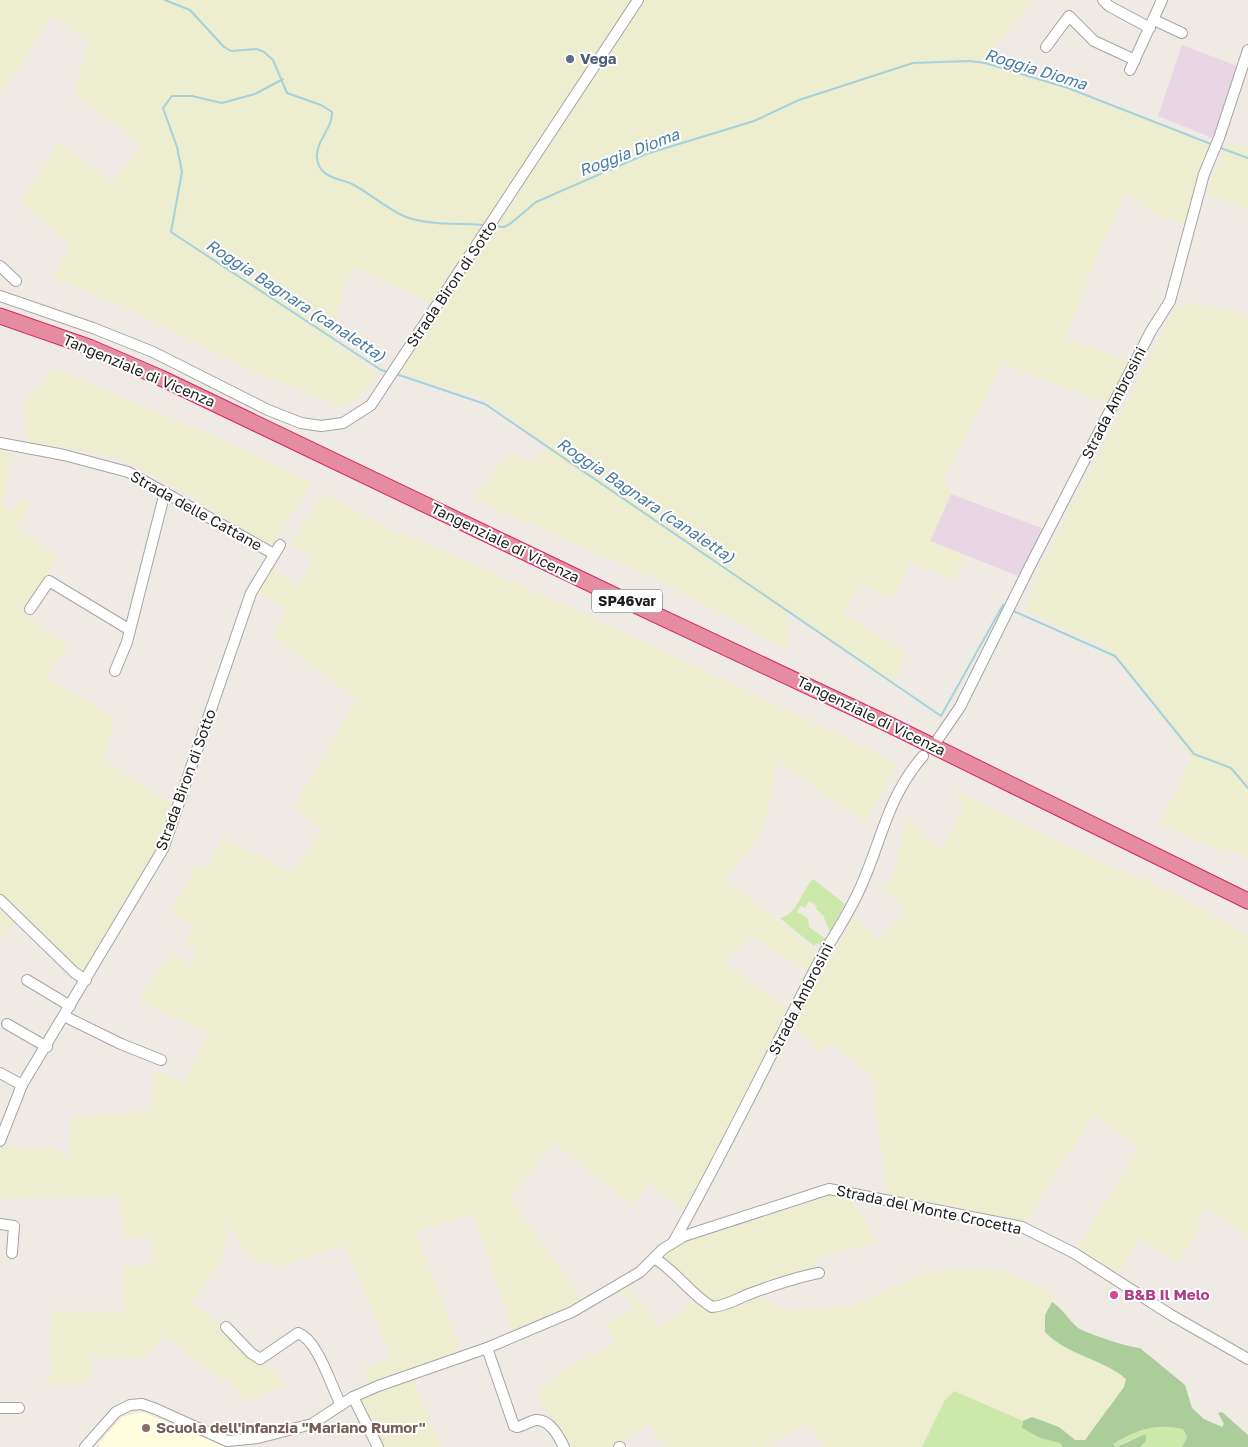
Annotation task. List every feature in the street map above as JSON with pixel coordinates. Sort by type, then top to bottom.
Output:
[{"type":"highway","name":"Tangenziale di Vicenza","points":[[0,316],[89,347],[161,378],[886,723],[1248,901]]},
{"type":"street","name":"Strada Biron di Sotto","points":[[0,296],[93,328],[153,352],[268,410],[301,423],[321,426],[343,423],[371,405],[638,0]]},
{"type":"street","points":[[1103,0],[1109,6],[1152,24],[1182,33]]},
{"type":"street","points":[[1130,70],[1162,0]]},
{"type":"street","points":[[1046,47],[1069,16],[1094,41],[1135,60]]},
{"type":"street","name":"Strada Ambrosini","points":[[938,739],[960,707],[1151,330],[1170,301],[1204,174],[1219,138],[1248,50]]},
{"type":"street","points":[[0,266],[16,281]]},
{"type":"street","name":"Strada delle Cattane","points":[[0,443],[116,467],[165,492],[274,554]]},
{"type":"street","points":[[115,671],[130,630],[165,492]]},
{"type":"street","name":"Strada Biron di Sotto","points":[[0,1141],[22,1085],[163,849],[251,593],[280,544]]},
{"type":"street","points":[[30,609],[49,581],[130,630]]},
{"type":"street","name":"Strada Ambrosini","points":[[674,1241],[786,1030],[813,974],[854,900],[870,867],[888,812],[899,788],[923,756]]},
{"type":"street","points":[[0,900],[75,973],[86,980]]},
{"type":"street","points":[[27,980],[70,1006]]},
{"type":"street","points":[[64,1016],[131,1049],[161,1060]]},
{"type":"street","points":[[7,1024],[46,1047]]},
{"type":"street","points":[[0,1073],[22,1085]]},
{"type":"street","name":"Strada del Monte Crocetta","points":[[674,1241],[829,1189],[994,1221],[1022,1227],[1074,1253],[1171,1315],[1248,1359]]},
{"type":"street","points":[[0,1224],[14,1226],[12,1253]]},
{"type":"street","points":[[85,1447],[116,1412],[130,1405],[142,1404],[234,1444],[312,1424],[354,1397],[378,1386],[487,1348],[572,1312],[640,1272],[674,1241]]},
{"type":"street","points":[[654,1258],[667,1266],[692,1292],[712,1307],[733,1302],[749,1294],[802,1276],[819,1273]]},
{"type":"street","points":[[226,1327],[251,1353],[260,1358],[298,1333],[305,1335],[317,1352],[341,1405]]},
{"type":"street","points":[[487,1348],[514,1426],[517,1427],[536,1420],[543,1422],[554,1430],[564,1447]]},
{"type":"street","points":[[354,1397],[378,1447]]},
{"type":"street","points":[[0,1408],[19,1408]]},
{"type":"shaded area","points":[[0,0],[1032,0],[987,56],[979,62],[1068,88],[1212,145],[1186,225],[1158,216],[1124,193],[1100,248],[1065,339],[1135,362],[1113,406],[1003,364],[943,479],[951,494],[930,541],[967,557],[954,579],[910,563],[892,600],[859,584],[843,614],[907,652],[893,683],[788,610],[787,649],[664,583],[472,498],[510,453],[533,462],[548,447],[486,399],[397,373],[515,199],[576,98],[434,307],[419,297],[355,268],[345,280],[332,342],[379,374],[359,397],[344,407],[265,377],[120,305],[52,278],[71,245],[20,202],[59,143],[112,182],[142,146],[75,95],[88,41],[52,17],[0,95]]},
{"type":"shaded area","points":[[1182,45],[1240,67],[1215,139],[1158,116]]},
{"type":"shaded area","points":[[1227,143],[1248,148],[1248,210],[1206,195]]},
{"type":"shaded area","points":[[1190,303],[1241,313],[1248,319],[1248,858],[1235,851],[1221,851],[1159,824],[1192,758],[1122,662],[1100,644],[1025,611],[1041,565],[1174,310]]},
{"type":"shaded area","points":[[54,369],[229,442],[312,483],[273,544],[264,542],[192,497],[133,464],[103,455],[27,442],[23,401]]},
{"type":"shaded area","points":[[0,451],[16,454],[8,467],[3,507],[16,509],[20,500],[32,502],[16,528],[58,556],[23,613],[68,645],[46,677],[115,718],[104,759],[177,807],[163,849],[86,980],[19,919],[0,939]]},
{"type":"shaded area","points":[[323,493],[397,532],[479,566],[671,654],[897,763],[865,823],[776,760],[770,800],[759,837],[725,879],[822,956],[813,974],[751,936],[725,964],[794,1011],[689,1213],[649,1183],[632,1205],[554,1143],[510,1197],[585,1305],[515,1337],[473,1214],[416,1233],[463,1357],[411,1375],[441,1447],[384,1447],[353,1397],[371,1389],[365,1370],[391,1356],[345,1245],[282,1266],[258,1262],[246,1253],[228,1222],[223,1259],[191,1303],[226,1327],[286,1384],[244,1401],[229,1377],[222,1381],[165,1335],[144,1359],[90,1357],[90,1383],[46,1385],[53,1364],[49,1348],[53,1311],[123,1312],[125,1265],[151,1266],[152,1239],[123,1236],[118,1196],[0,1199],[0,1147],[56,1149],[66,1159],[70,1150],[71,1117],[149,1112],[154,1071],[184,1082],[208,1034],[138,1000],[171,953],[191,964],[197,952],[185,945],[195,926],[171,912],[196,866],[207,869],[223,838],[293,872],[322,829],[293,808],[357,699],[273,637],[286,609],[256,592],[272,569],[299,586],[314,559],[290,543]]},
{"type":"shaded area","points":[[951,494],[1044,529],[1018,576],[930,541]]},
{"type":"shaded area","points":[[954,789],[1057,842],[1167,890],[1248,934],[1248,1237],[1204,1207],[1200,1225],[1178,1263],[1139,1238],[1114,1279],[1074,1253],[1139,1147],[1094,1115],[1022,1227],[888,1199],[872,1076],[831,1043],[821,1053],[792,1026],[854,917],[878,940],[905,910],[882,887],[893,877],[906,818],[941,850],[964,805]]},
{"type":"shaded area","points":[[829,1189],[845,1191],[878,1241],[814,1260],[819,1273],[750,1294],[790,1311],[852,1306],[918,1275],[949,1269],[1001,1270],[1051,1291],[1052,1302],[1045,1315],[1045,1332],[1053,1341],[1113,1368],[1126,1379],[1124,1387],[1085,1441],[1075,1440],[1059,1427],[1032,1417],[1023,1421],[955,1391],[945,1400],[922,1447],[826,1447],[806,1424],[764,1447],[664,1447],[648,1424],[613,1447],[566,1447],[536,1391],[560,1375],[559,1372],[615,1344],[606,1324],[634,1308],[620,1289],[625,1282],[659,1327],[696,1300],[654,1258],[663,1249]]},
{"type":"shaded area","name":"Scuola dell'infanzia \"Mariano Rumor\"","points":[[140,1412],[226,1447],[100,1447],[99,1443],[122,1417]]},
{"type":"green space","points":[[813,879],[845,904],[830,932],[823,915],[816,909],[817,906],[809,901],[805,908],[800,906],[797,912],[808,918],[809,927],[826,939],[820,951],[818,949],[821,946],[817,943],[814,946],[780,918],[791,912]]},
{"type":"green space","points":[[1052,1302],[1081,1330],[1127,1346],[1140,1348],[1185,1385],[1192,1408],[1204,1419],[1222,1427],[1224,1424],[1218,1413],[1222,1412],[1248,1435],[1248,1447],[1182,1447],[1187,1437],[1183,1429],[1155,1427],[1131,1434],[1113,1444],[1116,1447],[1063,1447],[1060,1443],[1040,1438],[1022,1428],[1023,1421],[1032,1417],[1059,1427],[1075,1440],[1085,1440],[1124,1387],[1126,1379],[1106,1366],[1064,1347],[1045,1332],[1045,1315]]},
{"type":"green space","points":[[954,1391],[1023,1421],[1022,1428],[1040,1438],[1060,1443],[1063,1447],[922,1447],[945,1400]]},
{"type":"green space","points":[[1161,1425],[1183,1429],[1187,1437],[1182,1447],[1140,1447],[1146,1441],[1129,1440],[1116,1447],[1113,1444],[1144,1428]]},
{"type":"green space","points":[[1146,1434],[1146,1441],[1140,1447],[1116,1447]]},
{"type":"waterway","name":"Roggia Dioma","points":[[165,0],[190,10],[224,47],[231,51],[257,49],[264,52],[273,60],[287,93],[321,105],[332,112],[330,124],[317,152],[319,165],[326,174],[354,185],[406,217],[436,223],[486,225]]},
{"type":"waterway","name":"Roggia Dioma","points":[[493,226],[504,227],[536,202],[646,154],[754,121],[799,100],[913,63],[969,61],[985,63],[1068,88],[1211,144]]},
{"type":"waterway","name":"Roggia Bagnara (canaletta)","points":[[283,79],[255,94],[222,103],[192,96],[172,96],[163,108],[177,147],[182,172],[171,232],[381,370],[389,372]]},
{"type":"waterway","name":"Roggia Dioma","points":[[1218,147],[1248,158]]},
{"type":"waterway","name":"Roggia Bagnara (canaletta)","points":[[396,374],[485,404],[941,716],[1003,605],[1005,607]]},
{"type":"waterway","name":"Roggia Bagnara (canaletta)","points":[[1011,610],[1115,656],[1194,754],[1231,768],[1248,788]]},
{"type":"place","name":"Vega","points":[[570,59]]},
{"type":"place","name":"B&B Il Melo","points":[[1114,1295]]},
{"type":"place","name":"Scuola dell'infanzia \"Mariano Rumor\"","points":[[146,1428]]}]
